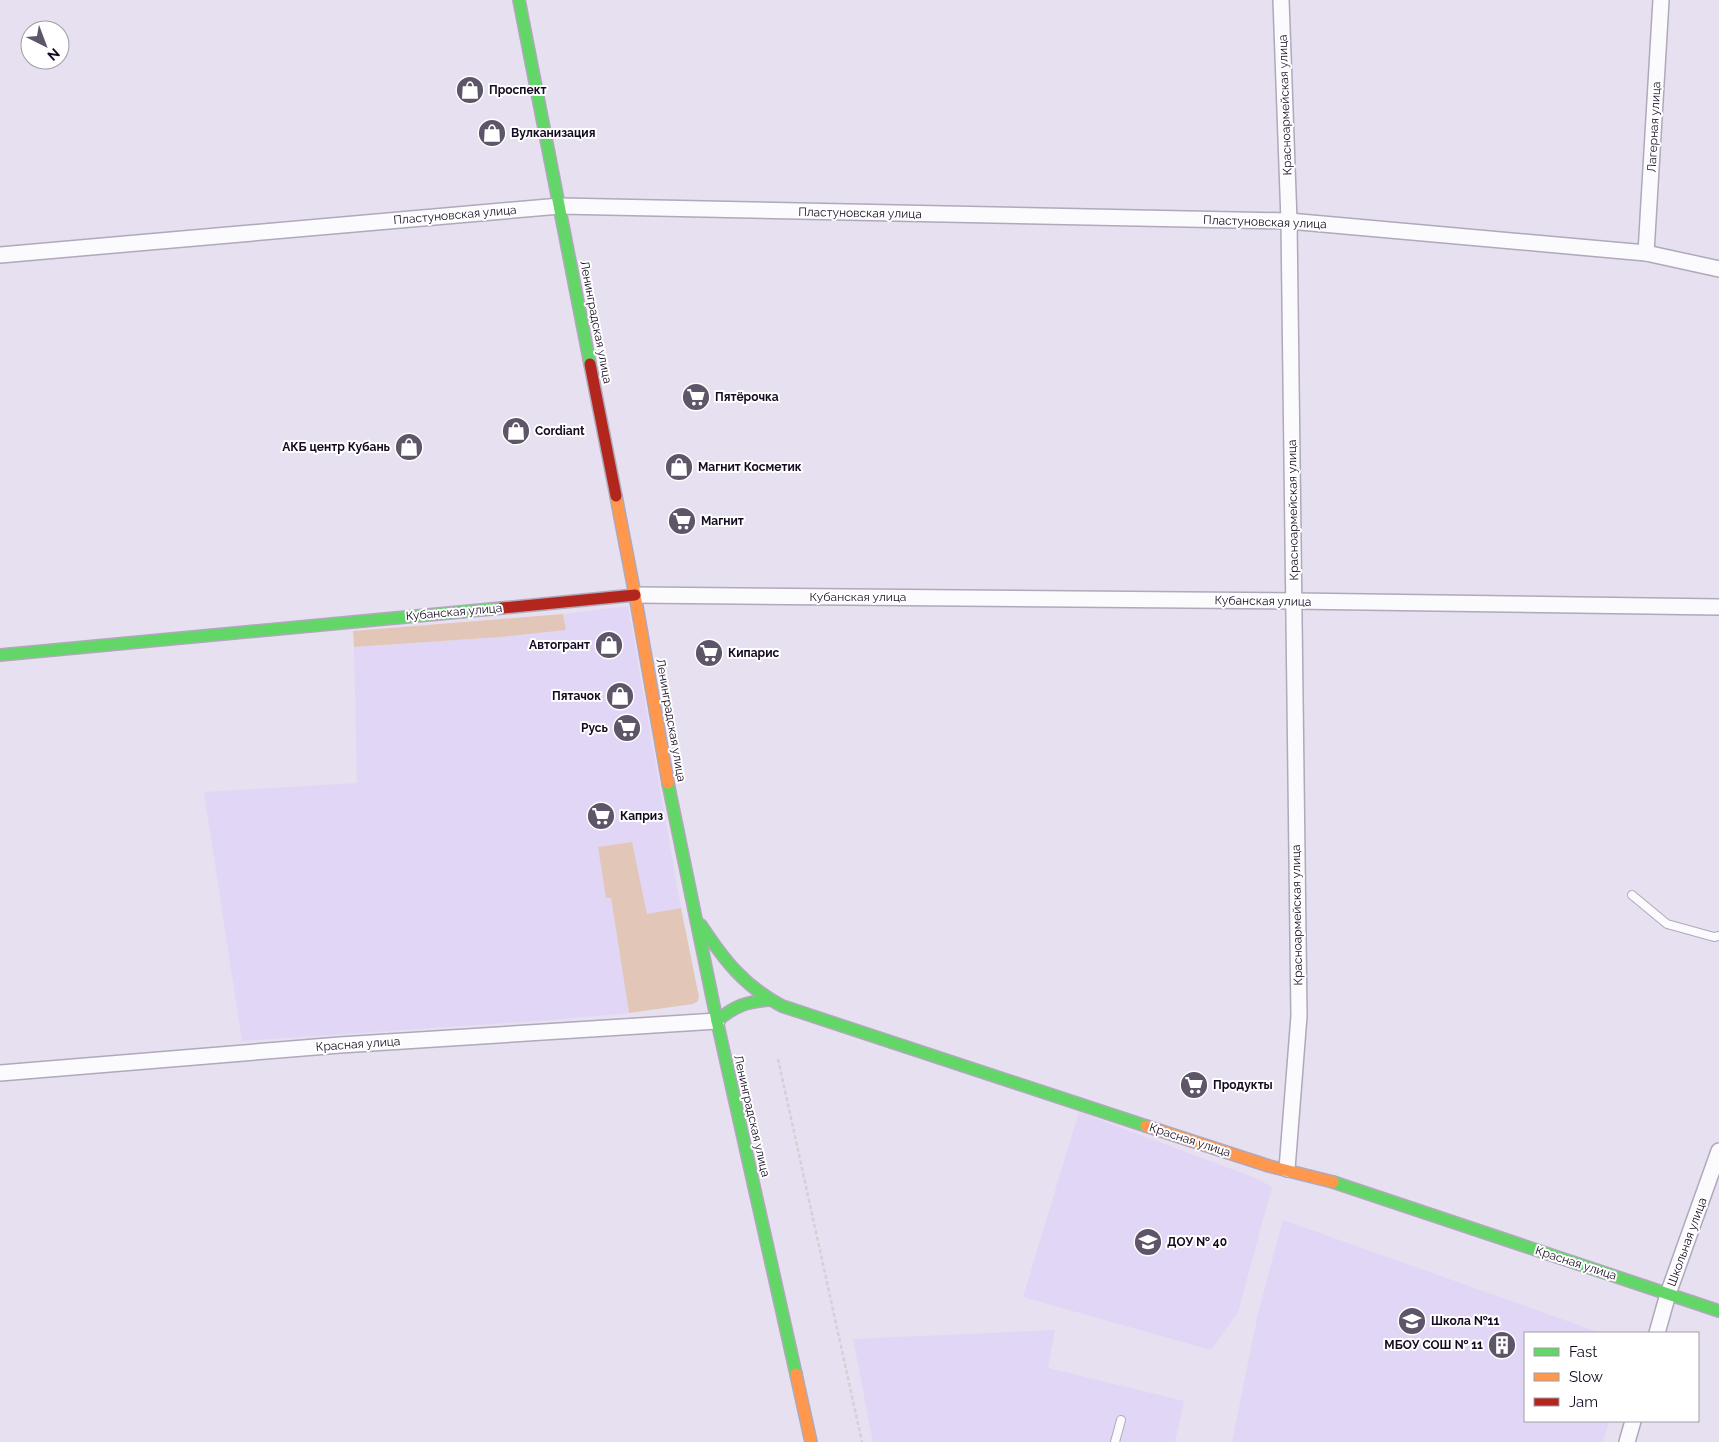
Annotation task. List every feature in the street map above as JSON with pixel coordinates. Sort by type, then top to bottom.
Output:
[{"type":"street","name":"Ленинградская улица","points":[[519,0],[635,596],[672,807],[717,1021],[811,1442]]},
{"type":"street","name":"Красноармейская улица","points":[[1281,0],[1289,222],[1299,1016],[1287,1169]]},
{"type":"street","name":"Лагерная улица","points":[[1646,253],[1661,0]]},
{"type":"street","name":"Пластуновская улица","points":[[0,255],[560,206],[1289,222],[1646,253],[1719,269]]},
{"type":"street","name":"Кубанская улица","points":[[0,655],[635,596],[1294,601],[1719,607]]},
{"type":"street","name":"Красная улица","points":[[695,917],[738,976],[770,1000],[791,1009],[1260,1163],[1287,1169],[1335,1184],[1719,1311]]},
{"type":"street","points":[[717,1021],[738,1004],[750,1000],[770,1000]]},
{"type":"street","name":"Красная улица","points":[[0,1073],[340,1045],[717,1021]]},
{"type":"street","name":"Школьная улица","points":[[1657,1332],[1668,1294],[1719,1151]]},
{"type":"street","points":[[1627,1442],[1633,1422]]},
{"type":"lane","points":[[1632,894],[1667,924],[1717,938]]},
{"type":"lane","points":[[1115,1442],[1121,1420]]},
{"type":"path","points":[[778,1059],[862,1442]]},
{"type":"shaded area","points":[[628,606],[681,908],[647,915],[632,842],[606,898],[611,898],[629,1013],[242,1041],[204,792],[357,783],[354,647],[501,637],[565,630],[563,614]]},
{"type":"shaded area","points":[[563,614],[566,630],[501,637],[354,647],[353,631]]},
{"type":"shaded area","points":[[632,842],[647,914],[681,908],[699,997],[698,1001],[693,1004],[629,1013],[611,898],[606,898],[598,847]]},
{"type":"shaded area","name":"ДОУ № 40","points":[[1079,1112],[1258,1179],[1272,1187],[1238,1312],[1211,1350],[1023,1297]]},
{"type":"shaded area","name":"Школа №11","points":[[1283,1220],[1598,1332],[1524,1332],[1524,1422],[1609,1422],[1603,1442],[1232,1442],[1259,1309]]},
{"type":"shaded area","points":[[1055,1330],[1048,1368],[1184,1401],[1175,1442],[873,1442],[853,1339]]},
{"type":"traffic: fast","points":[[519,0],[590,364]]},
{"type":"traffic: fast","points":[[0,655],[502,608]]},
{"type":"traffic: fast","points":[[668,783],[717,1021],[796,1374]]},
{"type":"traffic: fast","points":[[701,925],[718,950],[736,971],[757,990],[782,1006],[1146,1126]]},
{"type":"traffic: fast","points":[[717,1021],[742,1005],[770,1000]]},
{"type":"traffic: fast","points":[[1333,1182],[1719,1311]]},
{"type":"traffic: slow","points":[[616,496],[668,783]]},
{"type":"traffic: slow","points":[[1146,1126],[1269,1166],[1333,1182]]},
{"type":"traffic: slow","points":[[796,1374],[811,1442]]},
{"type":"traffic: jam","points":[[590,364],[616,496]]},
{"type":"traffic: jam","points":[[502,608],[635,595]]},
{"type":"place","name":"Проспект","points":[[470,90]]},
{"type":"place","name":"Вулканизация","points":[[492,133]]},
{"type":"place","name":"Пятёрочка","points":[[696,397]]},
{"type":"place","name":"Cordiant","points":[[516,431]]},
{"type":"place","name":"АКБ центр Кубань","points":[[409,447]]},
{"type":"place","name":"Магнит Косметик","points":[[679,467]]},
{"type":"place","name":"Магнит","points":[[682,521]]},
{"type":"place","name":"Автогрант","points":[[609,645]]},
{"type":"place","name":"Кипарис","points":[[709,653]]},
{"type":"place","name":"Пятачок","points":[[620,696]]},
{"type":"place","name":"Русь","points":[[627,728]]},
{"type":"place","name":"Каприз","points":[[601,816]]},
{"type":"place","name":"Продукты","points":[[1194,1085]]},
{"type":"place","name":"ДОУ № 40","points":[[1148,1242]]},
{"type":"place","name":"Школа №11","points":[[1412,1321]]},
{"type":"place","name":"МБОУ СОШ № 11","points":[[1502,1345]]}]
